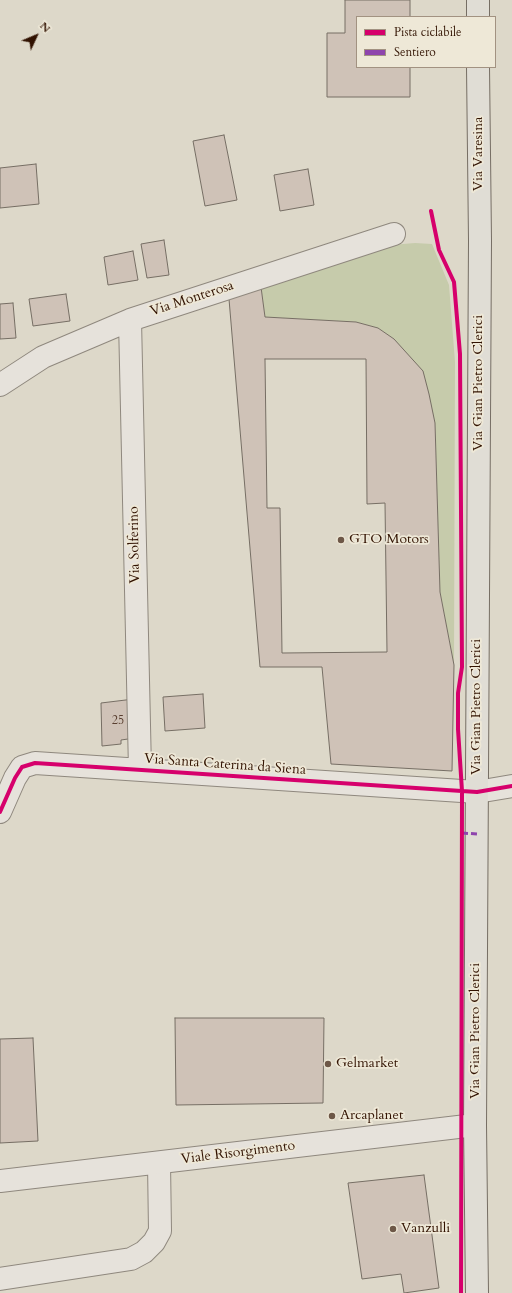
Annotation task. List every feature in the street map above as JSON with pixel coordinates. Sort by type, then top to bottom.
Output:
[{"type":"main road","points":[[478,0],[478,16]]},
{"type":"main road","name":"Via Varesina","points":[[478,68],[480,240]]},
{"type":"main road","name":"Via Gian Pietro Clerici","points":[[477,1293],[475,1125],[480,240]]},
{"type":"street","name":"Via Monterosa","points":[[0,385],[43,357],[130,320],[394,234]]},
{"type":"street","name":"Via Solferino","points":[[130,320],[140,770]]},
{"type":"street","name":"Via Santa Caterina da Siena","points":[[0,812],[15,778],[22,767],[35,763],[477,792],[512,786]]},
{"type":"street","name":"Viale Risorgimento","points":[[0,1180],[159,1163],[475,1125]]},
{"type":"street","points":[[0,1279],[130,1258],[144,1252],[154,1242],[160,1231],[159,1163]]},
{"type":"green space","points":[[415,243],[432,244],[449,285],[455,362],[454,665],[440,592],[435,423],[394,339],[378,328],[356,322],[265,317],[261,287],[391,245]]},
{"type":"building","points":[[345,0],[410,0],[410,16],[356,16],[356,68],[410,68],[410,97],[327,97],[327,33],[345,33]]},
{"type":"building","points":[[224,135],[237,200],[205,206],[193,141]]},
{"type":"building","points":[[36,164],[39,204],[0,208],[0,168]]},
{"type":"building","points":[[308,169],[314,205],[280,211],[274,175]]},
{"type":"building","points":[[164,240],[169,275],[147,278],[141,244]]},
{"type":"building","points":[[133,251],[138,280],[108,285],[104,257]]},
{"type":"building","points":[[261,287],[265,317],[356,322],[378,328],[394,339],[423,371],[435,423],[440,592],[454,665],[452,771],[331,764],[322,667],[260,667],[229,299]]},
{"type":"building","points":[[66,294],[70,321],[33,326],[29,299]]},
{"type":"building","points":[[13,303],[16,338],[0,339],[0,304]]},
{"type":"building","points":[[265,359],[366,359],[367,504],[385,503],[387,652],[282,653],[280,508],[267,508]]},
{"type":"building","points":[[203,694],[205,728],[165,731],[163,697]]},
{"type":"building","points":[[134,699],[135,738],[121,740],[121,744],[102,746],[101,703]]},
{"type":"building","points":[[175,1018],[324,1018],[323,1103],[176,1105]]},
{"type":"building","points":[[33,1038],[38,1141],[0,1143],[0,1039]]},
{"type":"building","name":"Vanzulli","points":[[424,1175],[439,1288],[404,1293],[401,1274],[362,1279],[348,1183]]},
{"type":"marked path","points":[[462,833],[477,834]]},
{"type":"cycle path","points":[[431,211],[439,250],[454,282],[460,354],[462,667],[458,693],[458,729],[462,791],[461,1293]]},
{"type":"cycle path","points":[[0,812],[15,778],[22,767],[35,763],[477,792],[512,786]]},
{"type":"place","name":"GTO Motors","points":[[341,540]]},
{"type":"place","name":"Gelmarket","points":[[328,1064]]},
{"type":"place","name":"Arcaplanet","points":[[332,1116]]},
{"type":"place","name":"Vanzulli","points":[[393,1229]]}]
